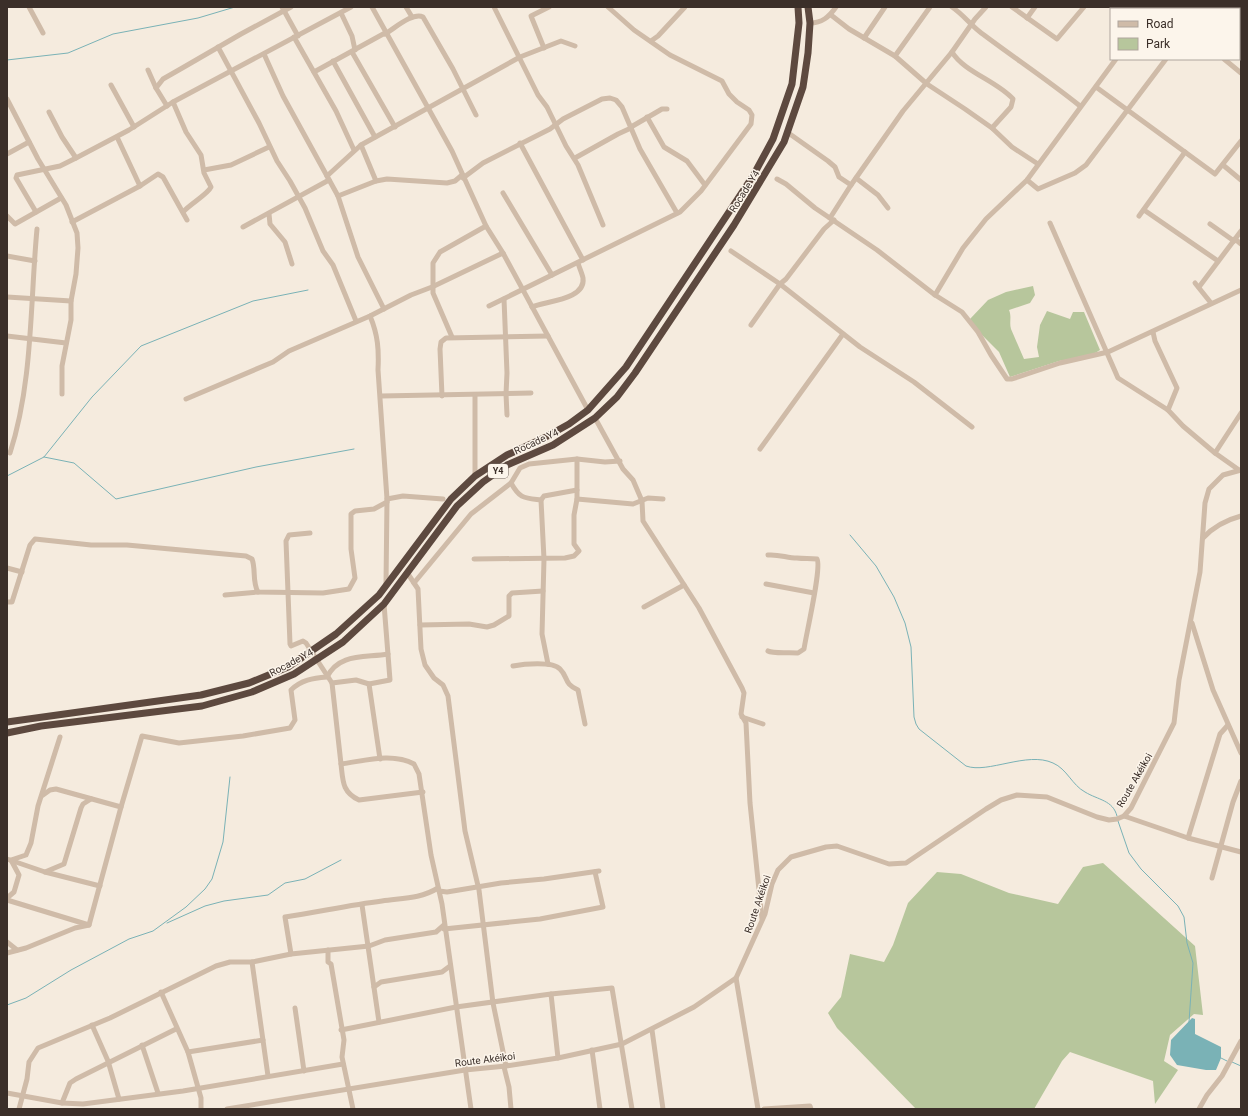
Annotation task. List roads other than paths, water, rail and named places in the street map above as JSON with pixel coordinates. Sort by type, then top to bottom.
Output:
[{"type":"highway","name":"Rocade Y4","points":[[7,722],[42,715],[201,695],[249,684],[288,667],[314,650],[358,616],[386,586],[451,499],[475,476],[507,455],[544,438],[568,424],[588,410],[626,367],[753,176],[773,139],[792,84],[799,23],[798,7]]},
{"type":"highway","name":"Rocade Y4","points":[[7,733],[41,726],[202,706],[252,692],[294,674],[320,659],[343,642],[384,604],[408,574],[457,506],[482,482],[507,465],[553,445],[595,418],[621,391],[670,322],[761,182],[784,142],[803,87],[810,23],[808,7]]},
{"type":"street","points":[[29,7],[43,33]]},
{"type":"street","points":[[156,88],[163,79],[283,9],[292,7]]},
{"type":"street","points":[[36,212],[16,178],[17,175],[60,166],[76,158],[117,137],[173,102],[351,7]]},
{"type":"street","points":[[372,7],[385,34],[452,151],[462,176],[486,226],[503,253],[588,410]]},
{"type":"street","points":[[406,7],[412,16]]},
{"type":"street","points":[[494,7],[566,146],[574,158],[603,225]]},
{"type":"street","points":[[544,48],[531,16],[549,7]]},
{"type":"street","points":[[489,306],[677,214],[705,185],[752,124],[752,115],[749,110],[737,102],[729,94],[722,81],[678,60],[631,28],[608,7]]},
{"type":"street","points":[[651,41],[658,36],[685,7]]},
{"type":"street","points":[[810,23],[819,23],[831,15],[836,7]]},
{"type":"street","points":[[864,38],[885,7]]},
{"type":"street","points":[[895,56],[930,7]]},
{"type":"street","points":[[952,7],[972,23],[983,35],[1051,83],[1080,106]]},
{"type":"street","points":[[751,325],[780,284],[786,279],[832,219],[850,185],[903,111],[952,52],[972,23],[986,7]]},
{"type":"street","points":[[1012,7],[1057,39],[1084,7]]},
{"type":"street","points":[[1027,18],[1035,7]]},
{"type":"street","points":[[283,9],[314,72],[336,111],[354,150]]},
{"type":"street","points":[[342,13],[352,36],[353,51],[395,127]]},
{"type":"street","points":[[314,72],[385,34],[412,16],[419,15],[426,21],[476,115]]},
{"type":"street","points":[[831,15],[864,38],[895,56],[926,84],[992,128],[1012,146],[1038,164]]},
{"type":"street","points":[[243,227],[269,214],[328,178],[354,150],[361,145],[520,57],[561,41],[575,46]]},
{"type":"street","points":[[218,47],[259,123],[269,147],[298,196],[323,251],[333,265],[356,321]]},
{"type":"street","points":[[952,52],[972,70],[985,77],[1013,99],[1011,108],[992,128]]},
{"type":"street","points":[[264,54],[283,96],[338,196],[358,257],[384,309]]},
{"type":"street","points":[[935,295],[963,248],[986,219],[1027,180],[1115,60]]},
{"type":"street","points":[[1027,180],[1038,189],[1075,173],[1086,165],[1165,60]]},
{"type":"street","points":[[1225,60],[1241,72]]},
{"type":"street","points":[[333,61],[375,137]]},
{"type":"street","points":[[148,70],[156,88],[167,106]]},
{"type":"street","points":[[111,86],[134,127]]},
{"type":"street","points":[[1096,87],[1215,174],[1223,166],[1241,141]]},
{"type":"street","points":[[338,196],[376,181],[394,178],[447,183],[455,181],[483,163],[520,143],[602,100],[610,98],[616,100],[622,108],[640,148],[677,214]]},
{"type":"street","points":[[7,99],[44,170],[67,208],[77,233],[78,248],[70,320],[61,379],[62,394]]},
{"type":"street","points":[[173,102],[186,132],[200,155],[211,187],[210,190],[196,199],[183,212]]},
{"type":"street","points":[[574,158],[631,128],[662,109],[667,109]]},
{"type":"street","points":[[49,112],[62,137],[76,158]]},
{"type":"street","points":[[647,118],[664,147],[687,161],[705,185]]},
{"type":"street","points":[[788,132],[828,161],[835,167],[839,177],[850,185]]},
{"type":"street","points":[[117,137],[140,186]]},
{"type":"street","points":[[7,154],[29,142]]},
{"type":"street","points":[[520,143],[583,260]]},
{"type":"street","points":[[361,145],[376,181]]},
{"type":"street","points":[[204,170],[231,165],[269,147]]},
{"type":"street","points":[[1139,216],[1185,152]]},
{"type":"street","points":[[1223,166],[1241,180]]},
{"type":"street","points":[[72,222],[140,186],[158,174],[161,175],[187,220]]},
{"type":"street","points":[[856,178],[878,194],[888,208]]},
{"type":"street","points":[[777,179],[877,250],[935,295],[962,312],[971,323],[1007,379],[1012,379],[1060,363],[1108,352],[1154,332],[1211,303],[1241,290]]},
{"type":"street","points":[[503,193],[552,275]]},
{"type":"street","points":[[8,219],[15,224],[61,198]]},
{"type":"street","points":[[1144,210],[1218,261]]},
{"type":"street","points":[[269,214],[270,224],[285,242],[292,264]]},
{"type":"street","points":[[1050,223],[1108,352],[1118,378],[1168,410],[1183,426],[1215,453],[1240,469]]},
{"type":"street","points":[[1210,224],[1241,244]]},
{"type":"street","points":[[452,338],[447,323],[435,299],[432,287],[434,278],[433,263],[440,252],[486,226]]},
{"type":"street","points":[[10,453],[18,428],[25,382],[37,229]]},
{"type":"street","points":[[1211,303],[1197,285],[1241,231]]},
{"type":"street","points":[[730,251],[780,284],[843,334],[914,382],[972,427]]},
{"type":"street","points":[[186,399],[204,390],[217,387],[273,362],[289,351],[370,316],[411,295],[432,287],[503,253]]},
{"type":"street","points":[[7,256],[35,261]]},
{"type":"street","points":[[532,307],[545,302],[562,300],[579,290],[583,278],[578,263]]},
{"type":"street","points":[[7,297],[71,301]]},
{"type":"street","points":[[504,299],[507,415]]},
{"type":"street","points":[[370,316],[378,340],[378,370],[381,396],[384,482],[387,500],[386,586]]},
{"type":"street","points":[[1154,332],[1155,341],[1177,388],[1168,410]]},
{"type":"street","points":[[760,449],[843,334]]},
{"type":"street","points":[[7,336],[66,343]]},
{"type":"street","points":[[442,396],[440,378],[441,342],[452,338],[548,336]]},
{"type":"street","points":[[381,396],[442,396],[531,393]]},
{"type":"street","points":[[475,395],[475,476]]},
{"type":"street","points":[[1215,453],[1241,413]]},
{"type":"street","points":[[595,418],[624,469],[633,480],[642,500],[643,520],[684,585],[744,693],[741,717],[746,723],[750,803],[762,920]]},
{"type":"street","points":[[414,584],[470,514],[511,483],[520,468],[529,464],[577,459],[605,462],[620,461]]},
{"type":"street","points":[[474,559],[544,559],[570,557],[579,551],[574,544],[574,515],[577,499],[577,459]]},
{"type":"street","name":"Route Akéikoi","points":[[227,1109],[465,1070],[558,1058],[622,1044],[694,1008],[736,978],[762,920],[772,884],[778,870],[791,858],[804,852],[837,846],[882,863],[898,865],[906,863],[986,809],[1001,800],[1017,795],[1047,797],[1102,819],[1117,819],[1124,816],[1131,808],[1138,795],[1174,723],[1179,680],[1200,572],[1205,503],[1209,489],[1223,475],[1240,469]]},
{"type":"street","points":[[511,483],[516,492],[523,498],[541,500]]},
{"type":"street","points":[[548,664],[542,634],[544,559],[541,500],[544,496],[577,490]]},
{"type":"street","points":[[225,595],[258,592],[328,593],[349,589],[355,578],[351,549],[351,514],[355,511],[374,510],[387,500],[403,496],[442,498]]},
{"type":"street","points":[[577,499],[633,504],[648,498],[663,499]]},
{"type":"street","points":[[1203,538],[1213,528],[1225,521],[1241,516]]},
{"type":"street","points":[[310,533],[292,534],[287,537],[287,592],[290,644],[294,647],[303,641],[332,683],[343,785],[350,796],[359,800],[423,792]]},
{"type":"street","points":[[7,602],[12,602],[30,545],[35,539],[91,545],[127,545],[250,557],[254,564],[255,586],[258,592]]},
{"type":"street","points":[[768,555],[780,554],[797,558],[818,560],[817,579],[804,649],[798,653],[771,653],[768,651]]},
{"type":"street","points":[[7,568],[22,572]]},
{"type":"street","points":[[408,574],[418,589],[421,649],[425,665],[434,678],[443,685],[448,696],[465,832],[478,887],[493,1003],[509,1087],[511,1109]]},
{"type":"street","points":[[766,584],[814,593]]},
{"type":"street","points":[[644,607],[684,585]]},
{"type":"street","points":[[420,625],[469,624],[487,627],[494,625],[509,616],[510,596],[512,593],[544,591]]},
{"type":"street","points":[[332,683],[356,680],[369,684],[390,680],[384,604]]},
{"type":"street","points":[[1191,622],[1213,690],[1241,753]]},
{"type":"street","points":[[89,925],[142,736],[179,743],[243,736],[290,728],[294,720],[291,690],[297,684],[312,678],[326,675],[343,660],[388,654]]},
{"type":"street","points":[[513,666],[548,664],[558,667],[561,670],[566,683],[578,690],[585,724]]},
{"type":"street","points":[[369,684],[380,759]]},
{"type":"street","points":[[741,717],[763,724]]},
{"type":"street","points":[[1188,838],[1220,734],[1228,725]]},
{"type":"street","points":[[9,860],[26,855],[31,843],[38,806],[43,795],[60,737]]},
{"type":"street","points":[[341,764],[399,758],[414,764],[423,792],[470,1109]]},
{"type":"street","points":[[1212,878],[1233,802],[1241,781]]},
{"type":"street","points":[[43,795],[50,790],[56,789],[121,807]]},
{"type":"street","points":[[45,872],[64,864],[81,808],[83,804],[91,799]]},
{"type":"street","points":[[1124,816],[1188,838],[1241,852]]},
{"type":"street","points":[[9,860],[45,872],[100,886]]},
{"type":"street","points":[[9,860],[20,875],[14,892],[7,899],[89,925]]},
{"type":"street","points":[[19,1109],[23,1096],[29,1062],[38,1048],[92,1025],[216,966],[230,962],[252,962],[291,954],[369,946],[385,940],[431,933],[444,927],[540,919],[603,907],[597,871],[447,892],[438,889],[414,898],[382,901],[285,917],[291,954]]},
{"type":"street","points":[[362,905],[379,1022]]},
{"type":"street","points":[[7,953],[89,925]]},
{"type":"street","points":[[7,942],[17,950]]},
{"type":"street","points":[[328,950],[328,962],[331,964],[335,983],[341,1030],[344,1040],[343,1064],[353,1109]]},
{"type":"street","points":[[252,962],[268,1076]]},
{"type":"street","points":[[374,987],[381,982],[442,972],[450,966]]},
{"type":"street","points":[[736,978],[758,1109]]},
{"type":"street","points":[[341,1030],[456,1007],[552,994],[612,988],[632,1109]]},
{"type":"street","points":[[161,992],[188,1052],[201,1098],[201,1109]]},
{"type":"street","points":[[552,994],[558,1058]]},
{"type":"street","points":[[295,1008],[304,1071]]},
{"type":"street","points":[[92,1025],[108,1061],[119,1099]]},
{"type":"street","points":[[62,1103],[70,1083],[108,1061],[176,1028]]},
{"type":"street","points":[[652,1030],[664,1109]]},
{"type":"street","points":[[188,1052],[263,1040]]},
{"type":"street","points":[[1200,1109],[1207,1095],[1222,1076],[1241,1042]]},
{"type":"street","points":[[142,1045],[158,1093]]},
{"type":"street","points":[[592,1050],[600,1109]]},
{"type":"street","points":[[7,1093],[62,1103],[77,1104],[198,1088],[343,1064]]},
{"type":"street","points":[[764,1109],[810,1106],[811,1109]]},
{"type":"water","points":[[1192,1018],[1195,1019],[1195,1034],[1221,1047],[1221,1058],[1216,1070],[1206,1070],[1177,1065],[1170,1055],[1171,1040]]},
{"type":"waterway","points":[[7,60],[68,53],[113,34],[198,18],[235,7]]},
{"type":"waterway","points":[[7,476],[44,457],[92,397],[141,346],[253,301],[308,290]]},
{"type":"waterway","points":[[44,457],[74,463],[116,499],[256,467],[354,449]]},
{"type":"waterway","points":[[850,535],[876,566],[894,597],[905,623],[911,647],[914,717],[919,729],[966,766],[975,768],[1032,760],[1043,760],[1053,763],[1062,769],[1080,789],[1109,803],[1117,816]]},
{"type":"waterway","points":[[7,1005],[26,998],[71,970],[129,939],[153,931],[186,907],[205,889],[212,879],[223,842],[230,777]]},
{"type":"waterway","points":[[1118,821],[1129,853],[1141,869],[1178,906],[1184,917],[1187,943],[1193,963],[1189,1022]]},
{"type":"waterway","points":[[167,923],[205,906],[224,901],[268,895],[285,883],[305,879],[341,860]]},
{"type":"waterway","points":[[1221,1058],[1227,1061]]},
{"type":"waterway","points":[[1232,1062],[1241,1066]]}]
